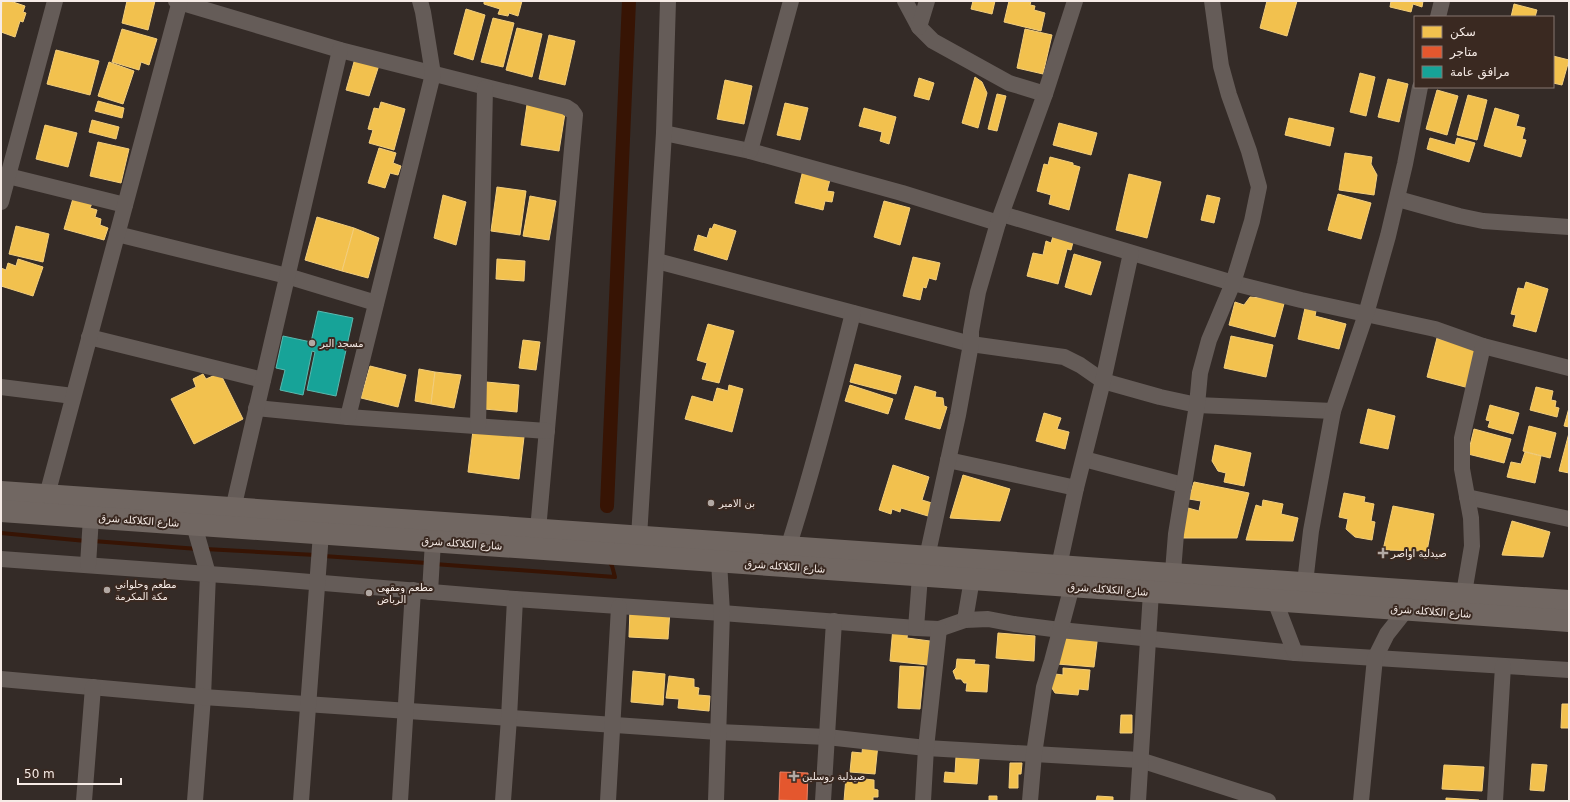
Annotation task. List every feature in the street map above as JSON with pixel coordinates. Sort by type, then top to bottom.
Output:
[{"type":"street","points":[[1,202],[55,1]]},
{"type":"street","points":[[47,495],[179,1],[340,50],[485,88],[566,107],[575,115],[538,530]]},
{"type":"street","points":[[348,417],[433,74],[420,1]]},
{"type":"street","points":[[639,537],[664,133],[668,1]]},
{"type":"street","points":[[750,152],[791,1]]},
{"type":"street","points":[[905,1],[919,27],[933,41],[1009,83],[1045,94]]},
{"type":"street","points":[[919,27],[927,1]]},
{"type":"street","points":[[916,628],[923,566],[948,460],[971,344],[971,331],[978,292],[1000,219],[1045,94],[1075,1]]},
{"type":"street","points":[[1138,801],[1149,638],[1165,586],[1176,534],[1197,405],[1200,373],[1209,340],[1233,283],[1252,221],[1260,187],[1229,95],[1221,66],[1212,1]]},
{"type":"street","points":[[1438,16],[1442,1]]},
{"type":"street","points":[[233,509],[340,50]]},
{"type":"street","points":[[478,426],[485,88]]},
{"type":"street","points":[[1305,583],[1311,531],[1333,411],[1366,314],[1398,199],[1420,88]]},
{"type":"street","points":[[664,133],[750,152],[1131,253],[1233,283],[1435,329],[1483,346],[1569,368]]},
{"type":"street","points":[[8,176],[125,204]]},
{"type":"street","points":[[1398,199],[1482,221],[1569,227]]},
{"type":"street","points":[[117,234],[288,276],[376,303]]},
{"type":"street","points":[[1059,566],[1076,488],[1104,382],[1131,253]]},
{"type":"street","points":[[657,261],[971,344],[1064,357],[1104,382],[1160,397],[1197,405],[1333,411]]},
{"type":"street","points":[[788,548],[807,489],[853,313]]},
{"type":"street","points":[[89,336],[263,380]]},
{"type":"street","points":[[1464,594],[1472,546],[1471,518],[1462,469],[1462,438],[1483,346]]},
{"type":"street","points":[[1,388],[73,396]]},
{"type":"street","points":[[256,408],[348,417],[546,431]]},
{"type":"street","points":[[1084,459],[1183,485]]},
{"type":"street","points":[[948,460],[1076,488]]},
{"type":"street","name":"شارع الكلاكله شرق","points":[[1,492],[788,548],[923,566],[972,579],[1072,586],[1305,583],[1569,601]]},
{"type":"street","points":[[1467,497],[1569,519]]},
{"type":"street","name":"شارع الكلاكله شرق","points":[[1,511],[719,561],[923,566],[1059,566],[1165,586],[1275,601],[1569,621]]},
{"type":"street","points":[[88,565],[91,517]]},
{"type":"street","points":[[194,525],[208,574],[195,801]]},
{"type":"street","points":[[301,801],[321,533]]},
{"type":"street","points":[[430,592],[433,541]]},
{"type":"street","points":[[1,559],[318,582],[619,607],[722,613],[916,628],[939,629],[965,620],[988,618],[1014,624],[1060,630],[1295,653],[1569,670]]},
{"type":"street","points":[[716,801],[722,613],[719,561]]},
{"type":"street","points":[[965,620],[972,579]]},
{"type":"street","points":[[1030,801],[1034,754],[1044,688],[1072,586]]},
{"type":"street","points":[[400,801],[413,590]]},
{"type":"street","points":[[503,801],[509,718],[514,599]]},
{"type":"street","points":[[1275,601],[1295,653]]},
{"type":"street","points":[[608,801],[619,607]]},
{"type":"street","points":[[1361,801],[1375,658],[1387,634],[1406,610]]},
{"type":"street","points":[[823,801],[834,621]]},
{"type":"street","points":[[923,801],[926,748],[939,629]]},
{"type":"street","points":[[1495,801],[1503,666]]},
{"type":"street","points":[[1,679],[202,697],[718,732],[827,737],[926,748],[1140,760],[1268,801]]},
{"type":"street","points":[[84,801],[93,687]]},
{"type":"building: سكن","points":[[2,1],[10,1],[25,6],[23,12],[26,13],[23,22],[20,21],[15,37],[1,32]]},
{"type":"building: سكن","points":[[127,1],[155,1],[148,30],[122,23]]},
{"type":"building: سكن","points":[[484,1],[522,1],[518,16],[509,13],[508,16],[498,14],[500,9],[484,4]]},
{"type":"building: سكن","points":[[973,1],[995,1],[992,14],[971,9]]},
{"type":"building: سكن","points":[[1009,1],[1031,1],[1030,5],[1035,6],[1034,10],[1045,13],[1041,31],[1004,22]]},
{"type":"building: سكن","points":[[1267,1],[1297,1],[1287,36],[1260,28]]},
{"type":"building: سكن","points":[[1391,1],[1423,1],[1422,7],[1413,4],[1411,12],[1390,7]]},
{"type":"building: سكن","points":[[1514,4],[1537,10],[1535,16],[1511,16]]},
{"type":"building: سكن","points":[[466,9],[485,15],[473,60],[454,54]]},
{"type":"building: سكن","points":[[493,18],[514,23],[503,67],[481,62]]},
{"type":"building: سكن","points":[[517,28],[542,34],[532,77],[506,70]]},
{"type":"building: سكن","points":[[122,29],[157,39],[149,65],[141,62],[139,70],[112,62]]},
{"type":"building: سكن","points":[[1025,29],[1052,35],[1043,74],[1017,68]]},
{"type":"building: سكن","points":[[549,35],[575,41],[565,85],[539,79]]},
{"type":"building: سكن","points":[[56,50],[99,61],[90,95],[47,84]]},
{"type":"building: سكن","points":[[356,55],[380,62],[369,96],[346,90]]},
{"type":"building: سكن","points":[[1554,56],[1569,60],[1562,85],[1554,83]]},
{"type":"building: سكن","points":[[109,62],[134,71],[123,104],[98,96]]},
{"type":"building: سكن","points":[[1360,73],[1375,77],[1366,116],[1350,112]]},
{"type":"building: سكن","points":[[975,77],[982,82],[987,93],[978,128],[962,123]]},
{"type":"building: سكن","points":[[919,78],[934,83],[929,100],[914,96]]},
{"type":"building: سكن","points":[[1388,79],[1408,84],[1399,122],[1378,117]]},
{"type":"building: سكن","points":[[725,80],[752,86],[744,124],[717,119]]},
{"type":"building: سكن","points":[[1437,90],[1458,96],[1447,135],[1426,129]]},
{"type":"building: سكن","points":[[997,94],[1006,96],[997,131],[988,129]]},
{"type":"building: سكن","points":[[1468,95],[1487,100],[1477,140],[1457,135]]},
{"type":"building: سكن","points":[[528,98],[566,107],[559,151],[521,145]]},
{"type":"building: سكن","points":[[98,101],[124,108],[122,118],[95,111]]},
{"type":"building: سكن","points":[[381,102],[405,109],[394,150],[369,143],[373,130],[368,129],[374,108],[379,109]]},
{"type":"building: سكن","points":[[785,103],[808,108],[800,140],[777,135]]},
{"type":"building: سكن","points":[[864,108],[896,117],[889,144],[880,141],[882,132],[859,126]]},
{"type":"building: سكن","points":[[1495,108],[1519,115],[1516,126],[1525,128],[1522,139],[1526,140],[1521,157],[1484,146]]},
{"type":"building: سكن","points":[[1289,118],[1334,128],[1330,146],[1285,135]]},
{"type":"building: سكن","points":[[92,120],[119,127],[116,139],[89,132]]},
{"type":"building: سكن","points":[[1059,123],[1097,133],[1091,155],[1053,145]]},
{"type":"building: سكن","points":[[45,125],[77,133],[68,167],[36,159]]},
{"type":"building: سكن","points":[[1430,138],[1455,145],[1457,138],[1475,143],[1469,162],[1427,149]]},
{"type":"building: سكن","points":[[98,142],[129,149],[121,183],[90,176]]},
{"type":"building: سكن","points":[[379,148],[396,153],[393,163],[401,166],[398,175],[390,173],[385,188],[368,183]]},
{"type":"building: سكن","points":[[1345,153],[1372,157],[1371,164],[1377,175],[1374,195],[1339,190]]},
{"type":"building: سكن","points":[[1050,157],[1073,163],[1073,165],[1080,167],[1069,210],[1049,204],[1051,195],[1037,191],[1044,164],[1048,165]]},
{"type":"building: سكن","points":[[803,170],[831,176],[827,191],[834,192],[832,202],[825,201],[823,210],[795,203]]},
{"type":"building: سكن","points":[[1129,174],[1161,182],[1147,238],[1116,230]]},
{"type":"building: سكن","points":[[497,187],[526,191],[520,235],[491,231]]},
{"type":"building: سكن","points":[[1338,194],[1371,203],[1361,239],[1328,230]]},
{"type":"building: سكن","points":[[74,195],[93,201],[90,208],[97,210],[95,217],[101,219],[100,225],[108,228],[104,240],[64,229]]},
{"type":"building: سكن","points":[[443,195],[466,202],[456,245],[434,238]]},
{"type":"building: سكن","points":[[1207,195],[1220,198],[1214,223],[1201,220]]},
{"type":"building: سكن","points":[[530,196],[556,201],[549,240],[523,236]]},
{"type":"building: سكن","points":[[884,201],[910,208],[900,245],[874,237]]},
{"type":"building: سكن","points":[[317,217],[354,228],[342,271],[305,260]]},
{"type":"building: سكن","points":[[714,224],[736,231],[727,260],[694,250],[698,235],[707,238],[710,228],[712,229]]},
{"type":"building: سكن","points":[[16,226],[49,234],[43,262],[9,254]]},
{"type":"building: سكن","points":[[354,228],[379,238],[368,278],[342,271]]},
{"type":"building: سكن","points":[[1054,233],[1074,238],[1071,250],[1067,249],[1058,284],[1027,276],[1033,253],[1043,255],[1046,241],[1051,243]]},
{"type":"building: سكن","points":[[1074,254],[1101,262],[1091,295],[1065,287]]},
{"type":"building: سكن","points":[[913,257],[940,263],[936,280],[929,278],[926,288],[923,287],[920,300],[903,296]]},
{"type":"building: سكن","points":[[18,259],[43,267],[33,296],[1,286],[1,268],[6,270],[8,263],[16,266]]},
{"type":"building: سكن","points":[[497,259],[525,261],[524,281],[496,279]]},
{"type":"building: سكن","points":[[1526,282],[1548,289],[1536,332],[1513,326],[1516,315],[1511,314],[1518,288],[1524,289]]},
{"type":"building: سكن","points":[[1250,297],[1285,300],[1275,337],[1229,325],[1235,302],[1244,305]]},
{"type":"building: سكن","points":[[1305,308],[1316,311],[1315,316],[1346,324],[1339,349],[1298,339]]},
{"type":"building: سكن","points":[[708,324],[734,331],[719,383],[702,379],[707,363],[697,360]]},
{"type":"building: سكن","points":[[1231,336],[1273,345],[1266,377],[1224,368]]},
{"type":"building: سكن","points":[[1437,338],[1479,350],[1469,388],[1427,377]]},
{"type":"building: سكن","points":[[523,340],[540,342],[536,370],[519,368]]},
{"type":"building: سكن","points":[[855,364],[901,376],[896,394],[850,382]]},
{"type":"building: سكن","points":[[370,366],[406,375],[398,407],[361,398]]},
{"type":"building: سكن","points":[[419,369],[435,372],[431,404],[415,401]]},
{"type":"building: سكن","points":[[435,372],[461,375],[454,408],[431,404]]},
{"type":"building: سكن","points":[[220,373],[243,419],[194,444],[171,399],[196,387],[193,379],[203,374],[206,379]]},
{"type":"building: سكن","points":[[486,382],[519,385],[517,412],[484,409]]},
{"type":"building: سكن","points":[[729,385],[743,389],[732,432],[685,419],[692,396],[713,402],[717,388],[728,391]]},
{"type":"building: سكن","points":[[850,385],[893,399],[888,414],[845,401]]},
{"type":"building: سكن","points":[[915,386],[936,392],[935,397],[943,398],[944,406],[947,407],[940,429],[905,419]]},
{"type":"building: سكن","points":[[1536,387],[1553,391],[1551,400],[1556,401],[1555,407],[1559,408],[1557,417],[1530,410]]},
{"type":"building: سكن","points":[[1490,405],[1519,413],[1513,434],[1488,427],[1490,421],[1486,420]]},
{"type":"building: سكن","points":[[1569,408],[1569,427],[1564,426]]},
{"type":"building: سكن","points":[[1368,409],[1395,416],[1388,449],[1360,443]]},
{"type":"building: سكن","points":[[1044,413],[1061,418],[1057,429],[1069,432],[1065,449],[1036,441]]},
{"type":"building: سكن","points":[[1529,426],[1556,433],[1550,458],[1523,451]]},
{"type":"building: سكن","points":[[1474,429],[1511,439],[1504,463],[1468,454]]},
{"type":"building: سكن","points":[[473,430],[524,437],[519,479],[468,472]]},
{"type":"building: سكن","points":[[1569,433],[1569,473],[1559,471]]},
{"type":"building: سكن","points":[[1215,445],[1251,453],[1244,486],[1224,482],[1226,473],[1218,471],[1212,461]]},
{"type":"building: سكن","points":[[1525,452],[1541,456],[1535,483],[1507,477],[1511,462],[1521,464]]},
{"type":"building: سكن","points":[[893,465],[929,477],[922,500],[932,503],[928,516],[901,508],[900,512],[892,509],[891,514],[879,510]]},
{"type":"building: سكن","points":[[963,475],[1010,489],[1000,521],[950,518]]},
{"type":"building: سكن","points":[[1194,482],[1249,493],[1237,538],[1181,538],[1188,508],[1199,511],[1201,501],[1189,499]]},
{"type":"building: سكن","points":[[1344,493],[1365,497],[1364,502],[1374,504],[1371,521],[1375,522],[1372,540],[1355,537],[1346,529],[1348,519],[1339,517]]},
{"type":"building: سكن","points":[[1263,500],[1283,504],[1281,514],[1298,518],[1293,541],[1246,540],[1256,505],[1262,507]]},
{"type":"building: سكن","points":[[1393,506],[1434,514],[1427,551],[1383,550]]},
{"type":"building: سكن","points":[[1512,521],[1550,532],[1543,557],[1502,555]]},
{"type":"building: سكن","points":[[630,608],[670,610],[668,639],[629,637]]},
{"type":"building: سكن","points":[[893,627],[908,629],[907,638],[930,641],[928,665],[890,661]]},
{"type":"building: سكن","points":[[1060,631],[1098,634],[1094,667],[1057,664]]},
{"type":"building: سكن","points":[[998,633],[1035,636],[1034,661],[996,658]]},
{"type":"building: سكن","points":[[957,659],[975,660],[974,664],[989,665],[987,692],[966,691],[967,683],[964,683],[961,679],[956,679],[953,671],[956,668]]},
{"type":"building: سكن","points":[[900,666],[924,667],[920,709],[898,708]]},
{"type":"building: سكن","points":[[1063,668],[1090,670],[1088,690],[1079,689],[1078,695],[1055,693],[1050,685],[1055,674],[1063,675]]},
{"type":"building: سكن","points":[[633,671],[665,674],[663,705],[631,702]]},
{"type":"building: سكن","points":[[669,676],[694,679],[694,687],[699,688],[698,695],[710,696],[709,711],[678,708],[679,699],[666,698]]},
{"type":"building: سكن","points":[[1562,704],[1569,704],[1569,728],[1561,728]]},
{"type":"building: سكن","points":[[1121,715],[1132,715],[1132,733],[1120,733]]},
{"type":"building: سكن","points":[[863,743],[878,744],[875,774],[850,772],[852,752],[862,753]]},
{"type":"building: سكن","points":[[956,757],[979,759],[977,784],[944,782],[945,772],[955,773]]},
{"type":"building: سكن","points":[[1010,763],[1022,763],[1021,774],[1018,774],[1018,788],[1009,788]]},
{"type":"building: سكن","points":[[1532,764],[1547,765],[1544,791],[1530,790]]},
{"type":"building: سكن","points":[[1444,765],[1484,767],[1482,791],[1442,789]]},
{"type":"building: سكن","points":[[846,777],[874,780],[874,789],[878,790],[878,797],[873,797],[873,801],[844,801]]},
{"type":"building: سكن","points":[[989,796],[997,796],[997,801],[989,801]]},
{"type":"building: سكن","points":[[1097,796],[1113,797],[1113,801],[1096,801]]},
{"type":"building: سكن","points":[[1446,798],[1479,800],[1479,801],[1446,801]]},
{"type":"building: متاجر","points":[[780,772],[808,773],[807,801],[779,800]]},
{"type":"building: مرافق عامة","points":[[318,311],[353,318],[336,396],[307,390],[315,352],[312,351],[303,395],[280,390],[285,370],[276,368],[283,336],[311,342]]},
{"type":"waterway","points":[[607,506],[629,1]]},
{"type":"waterway","points":[[1,533],[86,541]]},
{"type":"waterway","points":[[93,541],[198,549]]},
{"type":"waterway","points":[[205,549],[316,555]]},
{"type":"waterway","points":[[323,556],[427,563]]},
{"type":"waterway","points":[[434,564],[615,577],[609,561]]},
{"type":"place","name":"مسجد البر","points":[[312,343]]},
{"type":"place","name":"بن الامير","points":[[711,503]]},
{"type":"place","name":"صيدلية اواصر","points":[[1383,553]]},
{"type":"place","name":"مطعم وحلواني مكة المكرمة","points":[[107,590]]},
{"type":"place","name":"مطعم ومقهى الرباض","points":[[369,593]]},
{"type":"place","name":"صيدلية روسلين","points":[[794,776]]}]
